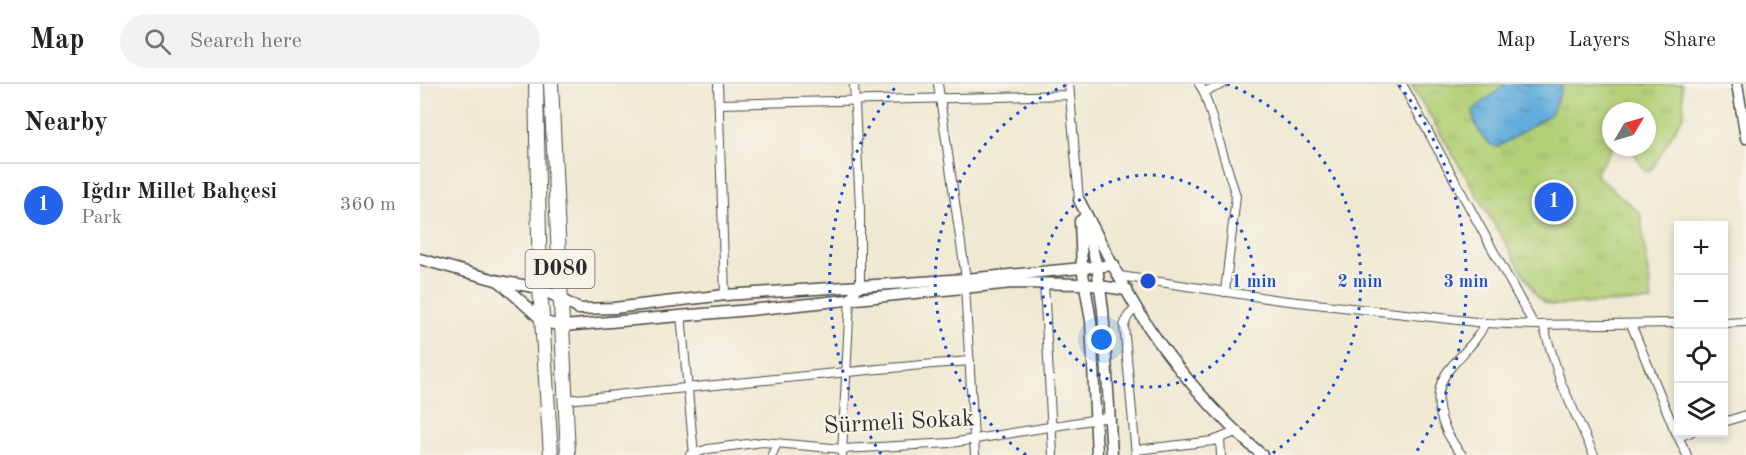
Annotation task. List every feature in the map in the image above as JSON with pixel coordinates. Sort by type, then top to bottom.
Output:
[{"type":"highway","name":"D080","points":[[536,84],[540,288],[550,455]]},
{"type":"highway","name":"D080","points":[[551,84],[568,455]]},
{"type":"street","points":[[718,84],[725,295]]},
{"type":"street","points":[[842,452],[850,298],[860,286],[860,208],[854,84]]},
{"type":"street","points":[[938,84],[965,283],[975,455]]},
{"type":"street","points":[[1069,84],[1082,268],[1091,321],[1098,455]]},
{"type":"street","points":[[1222,84],[1202,88],[1236,195],[1225,292]]},
{"type":"street","points":[[1402,84],[1538,325],[1561,383],[1594,455]]},
{"type":"street","points":[[1737,84],[1746,138]]},
{"type":"street","points":[[720,104],[1070,95]]},
{"type":"street","points":[[1079,200],[1150,330],[1197,389],[1262,455]]},
{"type":"street","points":[[1079,200],[1097,267],[1103,310],[1112,455]]},
{"type":"street","points":[[420,259],[499,281],[540,288],[579,309],[614,308],[725,295],[860,286],[1012,282],[1085,284],[1127,290]]},
{"type":"street","points":[[499,281],[543,322],[563,326],[750,310],[1114,265]]},
{"type":"street","points":[[1120,276],[1225,292],[1485,323],[1538,325],[1674,323]]},
{"type":"street","points":[[1044,283],[1053,455]]},
{"type":"street","points":[[1136,308],[1128,316],[1124,326],[1136,453],[1221,439],[1238,431]]},
{"type":"street","points":[[681,315],[693,454]]},
{"type":"street","points":[[1728,322],[1746,322]]},
{"type":"street","points":[[1462,455],[1450,439],[1441,420],[1438,409],[1439,393],[1448,371],[1472,346],[1485,323]]},
{"type":"street","points":[[1631,324],[1674,427]]},
{"type":"street","points":[[566,400],[846,371],[970,361]]},
{"type":"street","points":[[1728,421],[1746,415]]},
{"type":"street","name":"Sürmeli Sokak","points":[[693,454],[708,448],[763,442],[842,452],[951,443],[1110,417]]},
{"type":"street","points":[[1678,437],[1687,455]]},
{"type":"street","points":[[1221,439],[1221,455]]},
{"type":"street","points":[[772,455],[777,443]]},
{"type":"green space","points":[[1411,84],[1682,84],[1684,114],[1652,169],[1645,172],[1636,156],[1656,156],[1656,102],[1602,102],[1602,156],[1607,156],[1595,174],[1640,213],[1652,301],[1552,305],[1543,302],[1535,293]]},
{"type":"water","points":[[1506,84],[1563,84],[1550,115],[1498,147],[1488,142],[1480,133],[1473,110]]},
{"type":"place","name":"Iğdır Millet Bahçesi","points":[[1554,202]]}]
